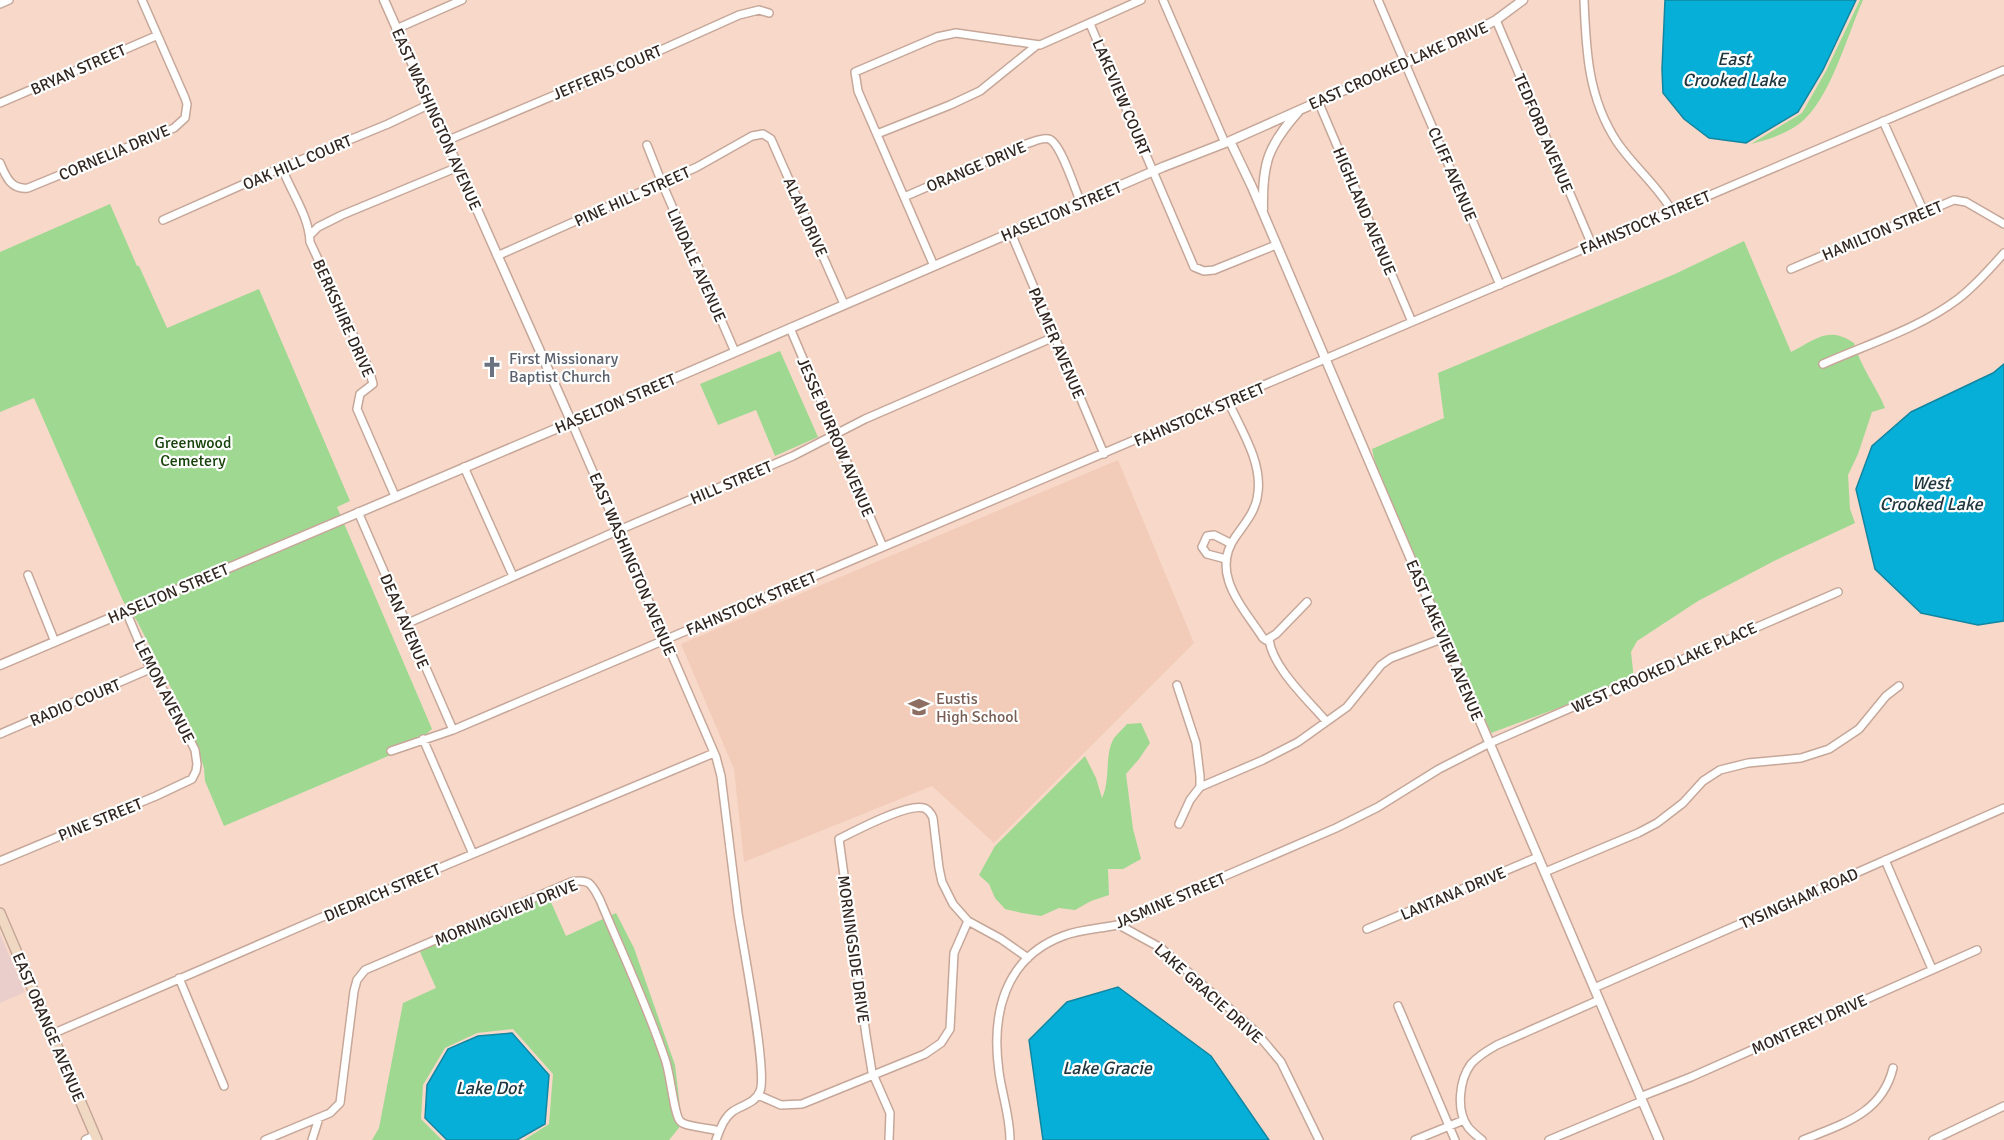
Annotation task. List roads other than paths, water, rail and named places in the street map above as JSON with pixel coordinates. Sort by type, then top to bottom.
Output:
[{"type":"main road","name":"EAST ORANGE AVENUE","points":[[0,913],[96,1138]]},
{"type":"street","points":[[0,4],[9,0]]},
{"type":"street","name":"CORNELIA DRIVE","points":[[0,163],[12,184],[28,188],[158,136],[182,122],[187,112],[187,104],[142,0]]},
{"type":"street","name":"EAST WASHINGTON AVENUE","points":[[384,0],[619,530],[714,753],[721,776],[738,912],[760,1050],[762,1084],[758,1095]]},
{"type":"street","points":[[396,29],[462,0]]},
{"type":"street","points":[[877,134],[980,91],[1037,45],[1141,0]]},
{"type":"street","name":"EAST LAKEVIEW AVENUE","points":[[1163,0],[1263,215],[1659,1140]]},
{"type":"street","name":"CLIFF AVENUE","points":[[1378,0],[1500,285]]},
{"type":"street","name":"EAST CROOKED LAKE DRIVE","points":[[1228,142],[1466,36],[1496,20],[1523,0]]},
{"type":"street","points":[[1584,0],[1586,50],[1593,89],[1617,141],[1629,158],[1656,186],[1671,211]]},
{"type":"street","name":"JEFFERIS COURT","points":[[446,141],[739,15],[759,10],[769,13]]},
{"type":"street","name":"TEDFORD AVENUE","points":[[1496,20],[1592,245]]},
{"type":"street","name":"LAKEVIEW COURT","points":[[1090,24],[1191,263],[1199,270],[1214,270],[1276,245]]},
{"type":"street","points":[[934,266],[858,91],[855,72],[937,36],[947,34],[1037,45]]},
{"type":"street","name":"BRYAN STREET","points":[[0,103],[156,36]]},
{"type":"street","name":"FAHNSTOCK STREET","points":[[391,751],[453,730],[2004,70]]},
{"type":"street","name":"HIGHLAND AVENUE","points":[[1318,100],[1412,322]]},
{"type":"street","name":"OAK HILL COURT","points":[[163,220],[430,104]]},
{"type":"street","name":"EAST CROOKED LAKE DRIVE","points":[[1263,215],[1262,181],[1267,159],[1278,136],[1302,108]]},
{"type":"street","points":[[1883,121],[1923,212]]},
{"type":"street","name":"PINE HILL STREET","points":[[497,255],[706,163],[752,136],[763,134]]},
{"type":"street","name":"ALAN DRIVE","points":[[763,134],[768,136],[775,149],[844,304]]},
{"type":"street","name":"ORANGE DRIVE","points":[[904,197],[1026,144],[1049,139],[1058,147],[1081,203]]},
{"type":"street","name":"HASELTON STREET","points":[[0,665],[1153,171],[1228,142]]},
{"type":"street","name":"LINDALE AVENUE","points":[[647,145],[735,352]]},
{"type":"street","points":[[310,235],[318,227],[342,215],[458,167]]},
{"type":"street","name":"BERKSHIRE DRIVE","points":[[282,168],[297,200],[310,235],[310,242],[369,369],[372,384],[360,394],[357,409],[395,496]]},
{"type":"street","name":"HAMILTON STREET","points":[[1791,269],[1947,202],[1959,200],[1966,202],[2004,224]]},
{"type":"street","name":"PALMER AVENUE","points":[[1011,232],[1104,454]]},
{"type":"street","points":[[1823,364],[1908,328],[1944,308],[1972,288],[2004,253]]},
{"type":"street","name":"JESSE BURROW AVENUE","points":[[789,328],[883,547]]},
{"type":"street","name":"HILL STREET","points":[[406,624],[793,456],[834,434],[1054,337]]},
{"type":"street","points":[[1228,401],[1254,458],[1259,482],[1254,509],[1230,543],[1226,559],[1228,579],[1232,591],[1263,638],[1269,639]]},
{"type":"street","points":[[464,467],[513,576]]},
{"type":"street","name":"DEAN AVENUE","points":[[358,512],[453,730]]},
{"type":"street","points":[[1226,559],[1207,554],[1202,547],[1203,542],[1207,536],[1214,535],[1230,543]]},
{"type":"street","points":[[28,575],[55,642]]},
{"type":"street","name":"WEST CROOKED LAKE PLACE","points":[[1490,743],[1838,591]]},
{"type":"street","points":[[1269,639],[1307,602]]},
{"type":"street","name":"LEMON AVENUE","points":[[126,612],[150,669],[187,732],[197,756],[196,771]]},
{"type":"street","points":[[1179,824],[1190,800],[1200,787],[1298,742],[1347,707],[1381,665],[1391,658],[1444,638]]},
{"type":"street","points":[[1269,639],[1272,653],[1281,667],[1326,721]]},
{"type":"street","name":"RADIO COURT","points":[[0,734],[150,669]]},
{"type":"street","points":[[1177,686],[1196,743],[1200,762],[1200,787]]},
{"type":"street","points":[[1545,873],[1657,823],[1683,803],[1703,781],[1720,770],[1748,763],[1801,758],[1829,749],[1859,729],[1886,696],[1899,686]]},
{"type":"street","points":[[423,739],[473,854]]},
{"type":"street","name":"JASMINE STREET","points":[[1028,958],[1060,937],[1089,928],[1119,925],[1162,903],[1336,828],[1386,802],[1439,769],[1490,743]]},
{"type":"street","name":"DIEDRICH STREET","points":[[52,1035],[180,978],[714,753]]},
{"type":"street","name":"PINE STREET","points":[[0,861],[174,788],[192,779],[196,771]]},
{"type":"street","name":"MORNINGSIDE DRIVE","points":[[873,1074],[838,838],[904,810],[922,807],[927,809],[933,818],[942,882],[953,904],[968,921]]},
{"type":"street","name":"TYSINGHAM ROAD","points":[[1594,988],[2004,808]]},
{"type":"street","name":"LANTANA DRIVE","points":[[1367,929],[1539,857]]},
{"type":"street","points":[[1885,860],[1932,969]]},
{"type":"street","name":"MORNINGVIEW DRIVE","points":[[319,1118],[336,1109],[343,1097],[354,991],[359,976],[365,970],[571,882],[581,880],[590,883],[600,900],[658,1040],[671,1081],[679,1120],[688,1125],[719,1131]]},
{"type":"street","points":[[716,1140],[731,1113],[753,1101],[758,1095],[781,1105],[802,1104],[925,1054],[941,1043],[947,1036],[952,1017],[954,953],[968,921],[1001,939],[1028,958],[1008,984],[995,1035],[999,1074],[1009,1118],[1010,1140]]},
{"type":"street","name":"LAKE GRACIE DRIVE","points":[[1119,925],[1161,948],[1255,1031],[1281,1062],[1318,1140]]},
{"type":"street","name":"MONTEREY DRIVE","points":[[1549,1140],[1977,950]]},
{"type":"street","points":[[180,978],[224,1086]]},
{"type":"street","points":[[1482,1140],[1464,1120],[1462,1083],[1470,1066],[1476,1059],[1497,1045],[1599,1000]]},
{"type":"street","points":[[1398,1006],[1455,1140]]},
{"type":"street","points":[[1803,1140],[1870,1109],[1883,1095],[1893,1068]]},
{"type":"street","points":[[873,1074],[890,1113],[889,1140]]},
{"type":"street","points":[[1933,1140],[2004,1106]]},
{"type":"street","points":[[265,1140],[319,1118]]},
{"type":"street","points":[[312,1140],[319,1118]]},
{"type":"street","points":[[1415,1140],[1464,1120]]},
{"type":"street","points":[[86,1140],[96,1138]]},
{"type":"water","name":"East Crooked Lake","points":[[1665,0],[1856,0],[1823,70],[1798,112],[1746,143],[1709,138],[1684,119],[1663,93]]},
{"type":"water","name":"West Crooked Lake","points":[[2004,364],[2004,621],[1978,625],[1921,613],[1875,569],[1856,489],[1872,446],[1911,412],[1993,373]]},
{"type":"water","name":"Lake Gracie","points":[[1118,987],[1211,1056],[1269,1140],[1043,1140],[1029,1040],[1067,1002]]},
{"type":"water","name":"Lake Dot","points":[[512,1033],[549,1075],[545,1124],[517,1140],[447,1140],[425,1118],[427,1085],[448,1049],[478,1036]]},
{"type":"place","name":"First Missionary Baptist Church","points":[[492,367]]},
{"type":"place","name":"Eustis High School","points":[[919,707]]},
{"type":"park label","name":"Greenwood Cemetery","points":[[193,451]]}]
